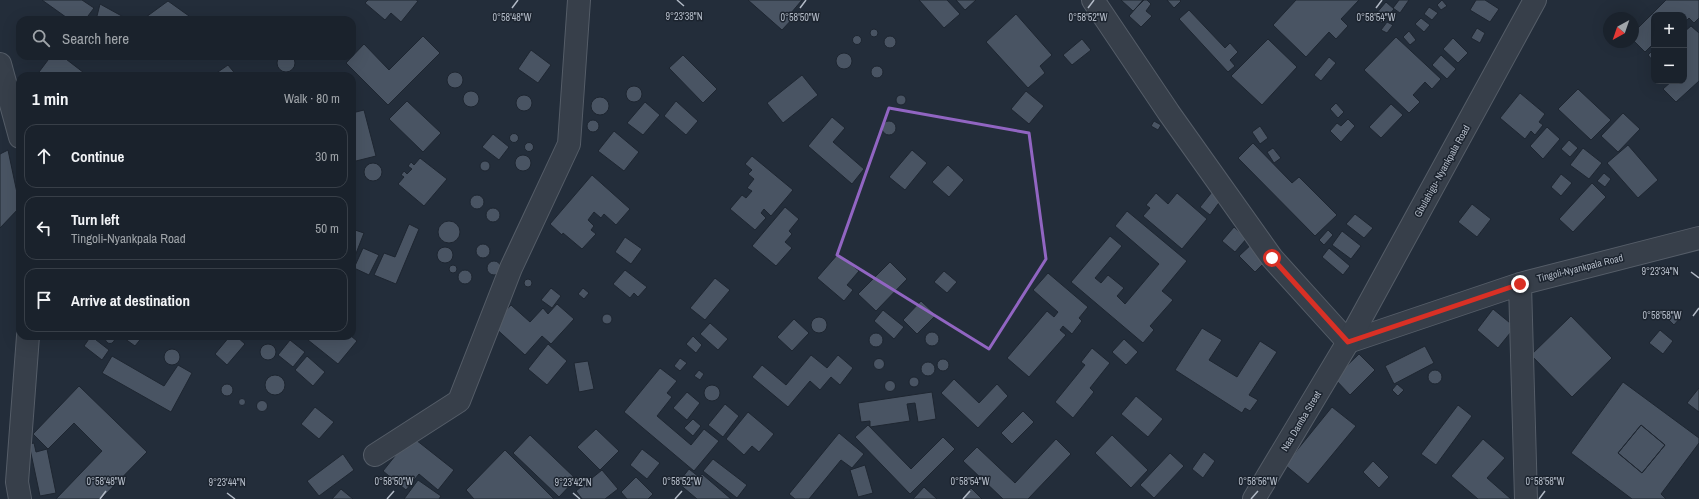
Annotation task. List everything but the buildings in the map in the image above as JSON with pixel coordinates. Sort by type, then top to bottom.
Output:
[{"type":"street","points":[[375,455],[459,401],[511,268],[569,144],[579,0]]},
{"type":"street","points":[[1093,0],[1169,113],[1272,258],[1348,342]]},
{"type":"street","name":"Gbulahigu- Nyankpala Road","points":[[1348,342],[1535,0]]},
{"type":"street","points":[[0,64],[16,122]]},
{"type":"street","name":"Tingoli-Nyankpala Road","points":[[1348,342],[1520,284],[1699,238]]},
{"type":"street","points":[[1520,284],[1526,499]]},
{"type":"street","points":[[20,499],[17,482],[28,340]]},
{"type":"street","name":"Naa Damba Street","points":[[1254,499],[1348,342]]},
{"type":"highlighted area","points":[[889,108],[1029,133],[1046,259],[989,349],[837,255]]},
{"type":"route","points":[[1272,258],[1348,342],[1520,284]]}]
